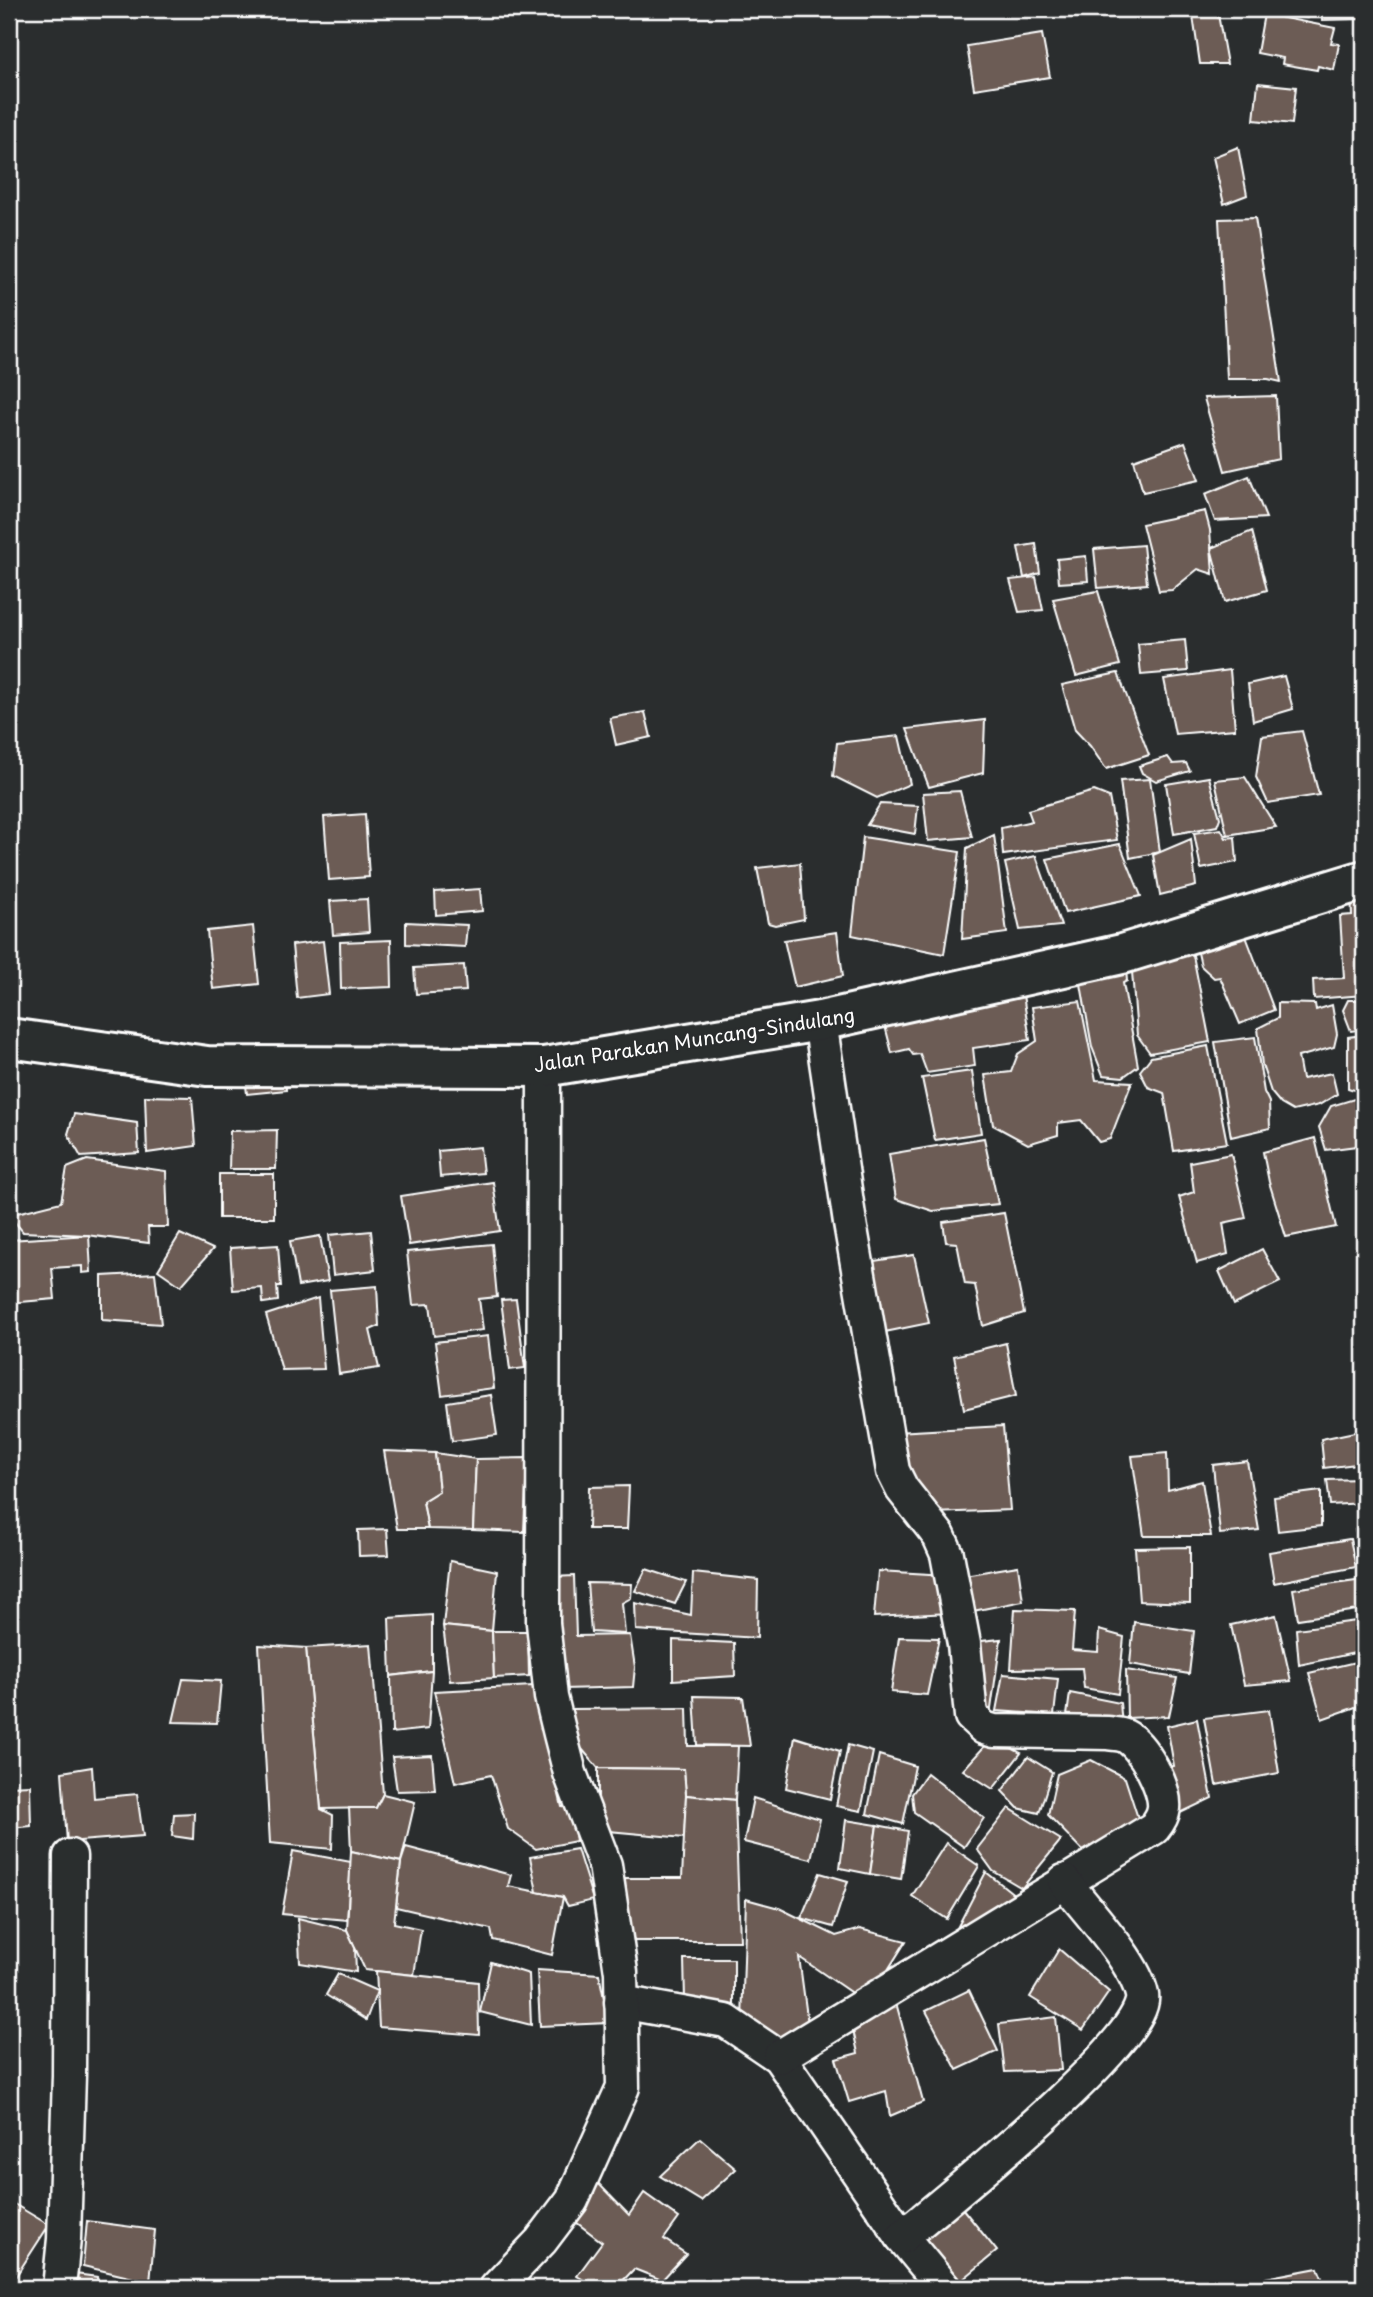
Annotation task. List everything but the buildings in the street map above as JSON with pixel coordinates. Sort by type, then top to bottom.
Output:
[{"type":"street","name":"Jalan Parakan Muncang-Sindulang","points":[[9,1038],[207,1066],[544,1068],[820,1021],[1122,954],[1364,880]]},
{"type":"street","points":[[779,2057],[1154,1828],[1161,1819],[1164,1808],[1163,1797],[1149,1762],[1125,1736],[1108,1733],[994,1731],[984,1728],[971,1716],[964,1644],[947,1554],[939,1536],[902,1489],[893,1471],[850,1223],[820,1021]]},
{"type":"street","points":[[496,2288],[541,2241],[572,2200],[623,2087],[621,1972],[605,1865],[570,1773],[560,1734],[551,1697],[543,1623],[544,1068]]},
{"type":"street","points":[[59,2288],[64,2239],[69,2075],[70,1856]]},
{"type":"street","points":[[902,2237],[1046,2115],[1106,2055],[1138,2015],[1142,2006],[1142,1995],[1130,1968],[1064,1881]]},
{"type":"street","points":[[621,2002],[726,2021],[779,2057],[902,2237],[944,2288]]}]
